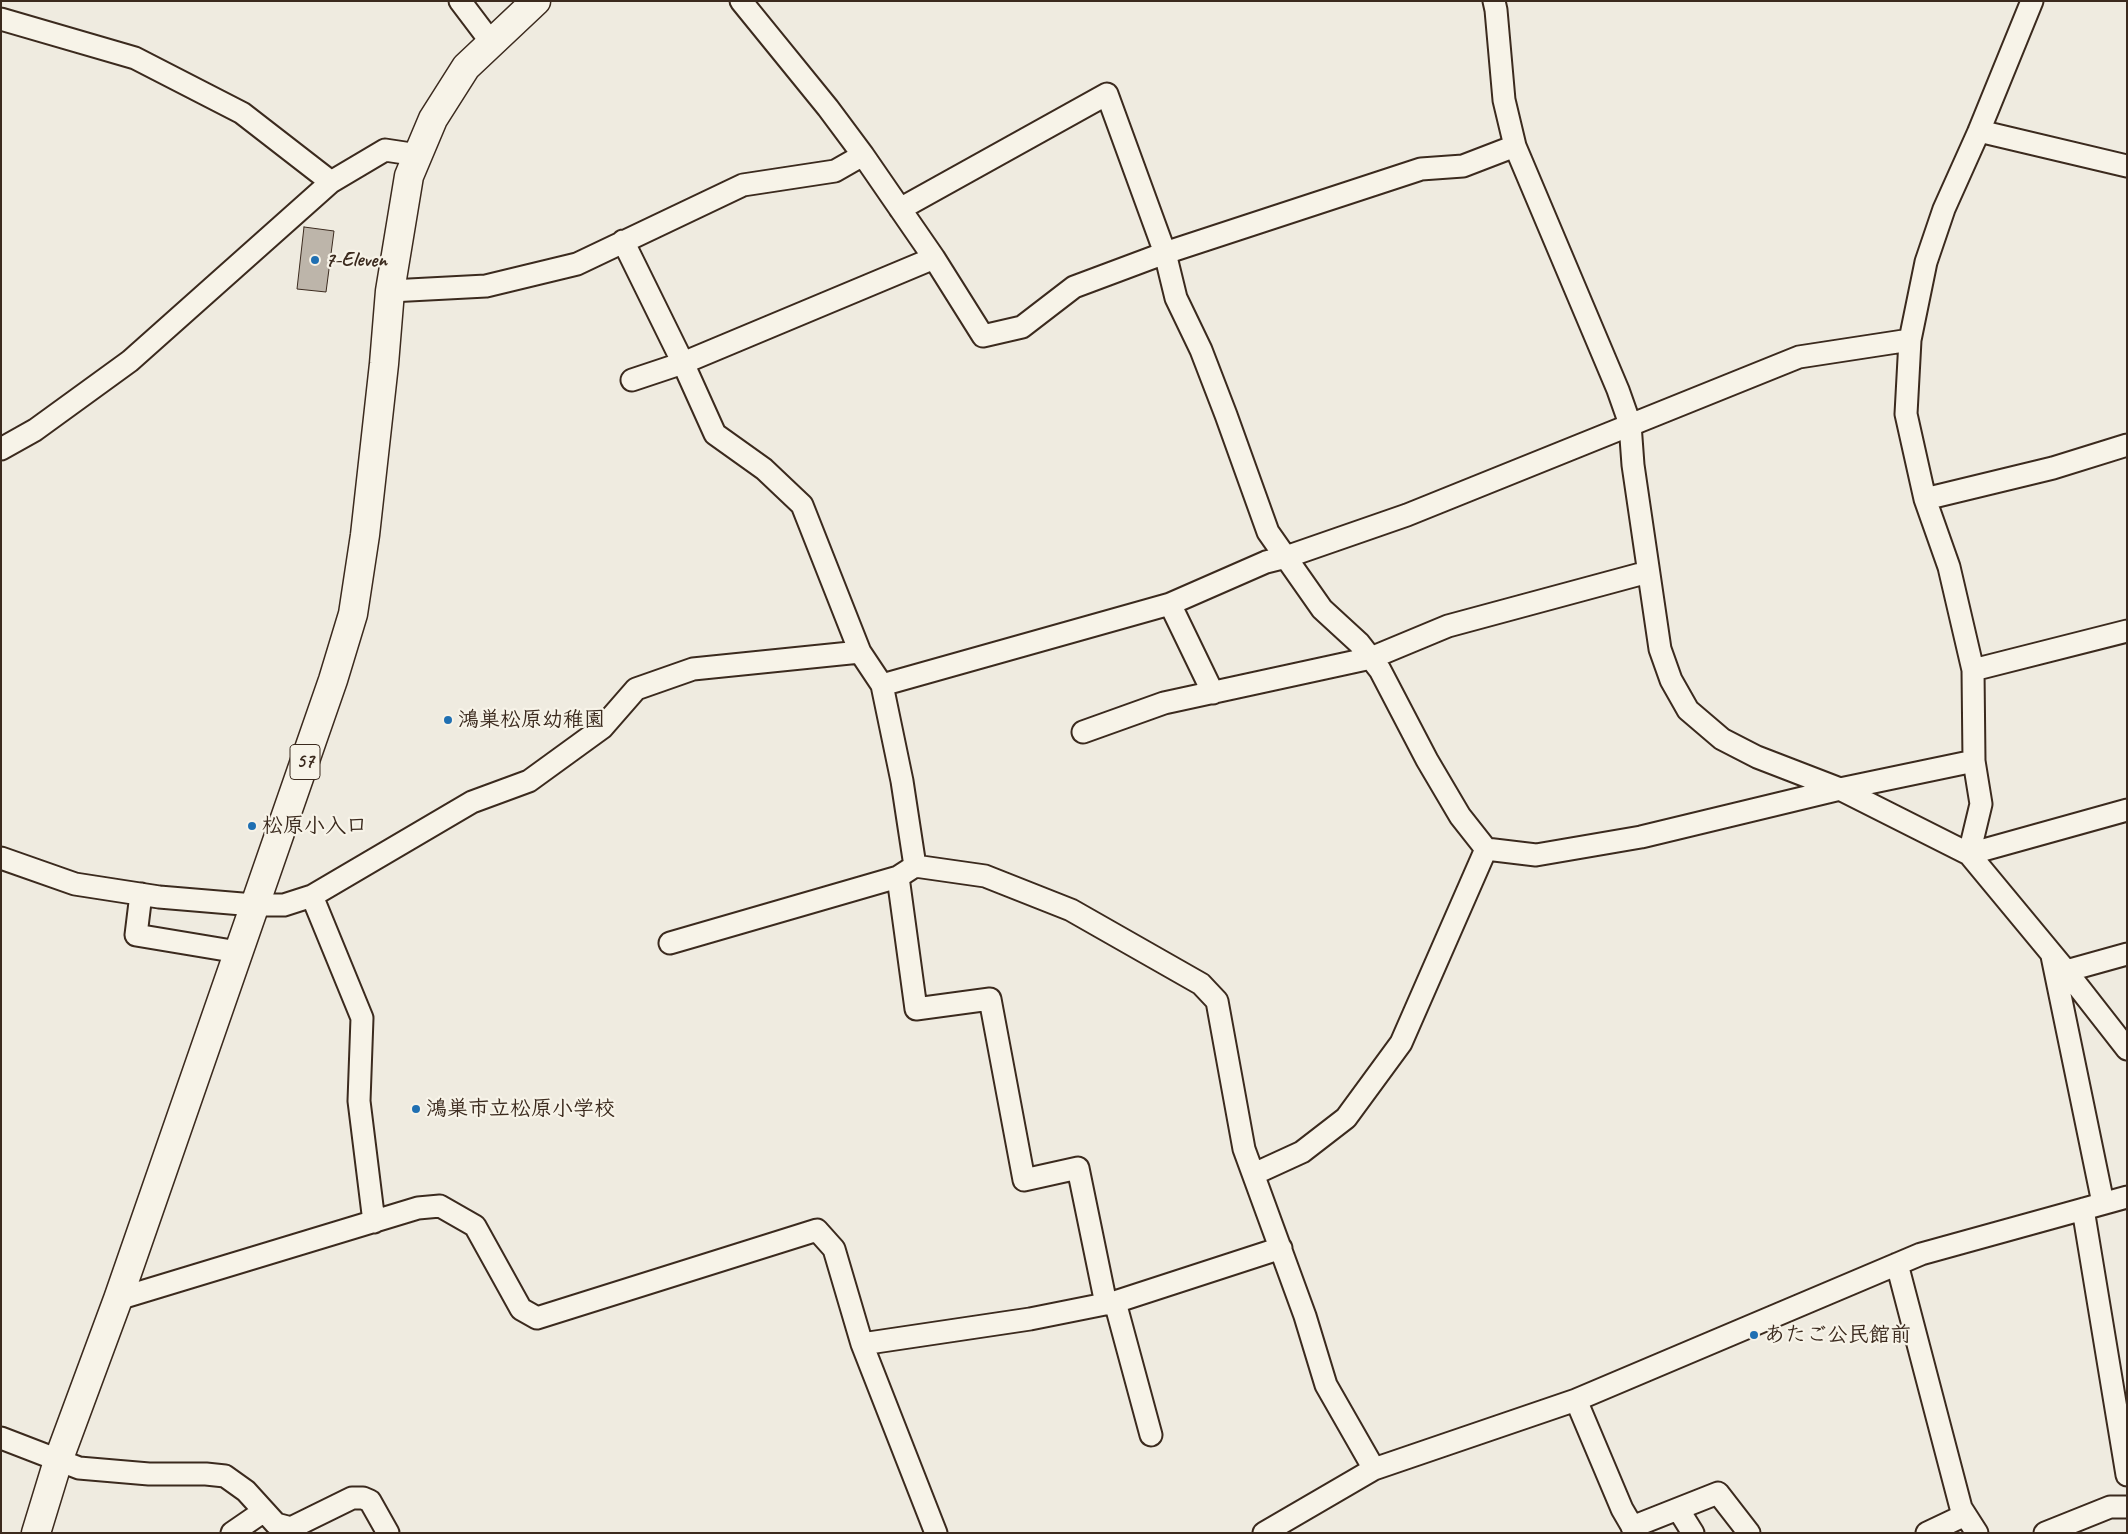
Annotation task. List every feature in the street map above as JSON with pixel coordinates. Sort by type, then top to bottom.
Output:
[{"type":"main road","name":"57","points":[[36,1533],[58,1461],[118,1299],[333,680],[353,614],[366,526],[390,291],[409,176],[433,119],[466,67],[536,1]]},
{"type":"street","points":[[460,1],[491,42]]},
{"type":"street","points":[[741,1],[828,108],[863,155],[934,258],[983,336],[1022,327],[1074,287],[1165,253],[1421,169],[1463,166],[1515,146]]},
{"type":"street","points":[[1494,1],[1504,100],[1515,146],[1614,381],[1630,424],[1633,465],[1660,649],[1671,680],[1688,710],[1722,739],[1757,758],[1840,789],[1969,854],[2052,953],[2127,1049]]},
{"type":"street","points":[[1969,854],[1981,804],[1974,761],[1973,670],[1949,567],[1925,499],[1906,414],[1910,340],[1926,262],[1941,218],[2032,1]]},
{"type":"street","points":[[1,19],[136,58],[242,113],[331,182]]},
{"type":"street","points":[[900,210],[1107,94],[1165,253],[1176,298],[1201,350],[1268,532],[1322,610],[1359,643],[1380,670],[1427,760],[1460,816],[1486,849],[1536,855],[1641,837],[1840,789],[1974,761]]},
{"type":"street","points":[[1979,131],[2127,166]]},
{"type":"street","points":[[1,449],[35,430],[130,361],[331,182],[385,150],[418,155]]},
{"type":"street","points":[[390,291],[486,286],[577,264],[743,186],[835,171],[863,155]]},
{"type":"street","points":[[623,241],[683,363],[715,434],[764,469],[802,505],[860,652],[882,685],[902,781],[916,1009],[990,999],[1024,1180],[1078,1168],[1110,1303],[1151,1434]]},
{"type":"street","points":[[632,380],[683,363],[934,258]]},
{"type":"street","points":[[882,685],[1170,604],[1266,562],[1286,557],[1406,515],[1800,357],[1910,340]]},
{"type":"street","points":[[1925,499],[2053,468],[2127,445]]},
{"type":"street","points":[[1083,732],[1164,703],[1371,658],[1448,626],[1648,572]]},
{"type":"street","points":[[1170,604],[1212,693]]},
{"type":"street","points":[[1973,670],[2127,631]]},
{"type":"street","points":[[1,858],[75,884],[141,894],[254,905],[284,905],[312,896],[472,802],[530,781],[602,728],[636,689],[693,669],[860,652]]},
{"type":"street","points":[[1969,854],[2127,810]]},
{"type":"street","points":[[1254,1174],[1302,1152],[1346,1118],[1401,1043],[1486,849]]},
{"type":"street","points":[[670,944],[907,872],[985,876],[1062,906],[1201,984],[1217,1001],[1244,1149],[1282,1248],[1326,1385],[1374,1469]]},
{"type":"street","points":[[141,894],[136,935],[238,952]]},
{"type":"street","points":[[312,896],[362,1018],[359,1101],[374,1222]]},
{"type":"street","points":[[2052,953],[2093,1206],[2127,1475]]},
{"type":"street","points":[[2066,971],[2127,954]]},
{"type":"street","points":[[1264,1533],[1374,1469],[1576,1400],[1921,1254],[2127,1196]]},
{"type":"street","points":[[118,1299],[418,1208],[440,1206],[475,1226],[521,1309],[537,1318],[817,1230],[834,1249],[862,1344],[936,1533]]},
{"type":"street","points":[[862,1344],[1030,1319],[1110,1303],[1282,1248]]},
{"type":"street","points":[[1896,1264],[1961,1508],[1978,1533]]},
{"type":"street","points":[[1576,1400],[1622,1510],[1634,1530],[1718,1493],[1749,1533]]},
{"type":"street","points":[[1,1438],[79,1468],[148,1474],[206,1474],[225,1476],[246,1491],[276,1524],[291,1528],[352,1498],[363,1498],[370,1501],[388,1533]]},
{"type":"street","points":[[2045,1533],[2110,1507],[2127,1507]]},
{"type":"street","points":[[1678,1509],[1693,1533]]},
{"type":"street","points":[[232,1533],[264,1511]]},
{"type":"street","points":[[1928,1533],[1965,1515]]},
{"type":"building","name":"7-Eleven","points":[[304,227],[334,231],[326,292],[297,289]]},
{"type":"place","name":"7-Eleven","points":[[315,260]]},
{"type":"place","name":"鴻巣松原幼稚園","points":[[448,720]]},
{"type":"place","name":"松原小入口","points":[[252,826]]},
{"type":"place","name":"鴻巣市立松原小学校","points":[[416,1109]]},
{"type":"place","name":"あたご公民館前","points":[[1754,1335]]}]
